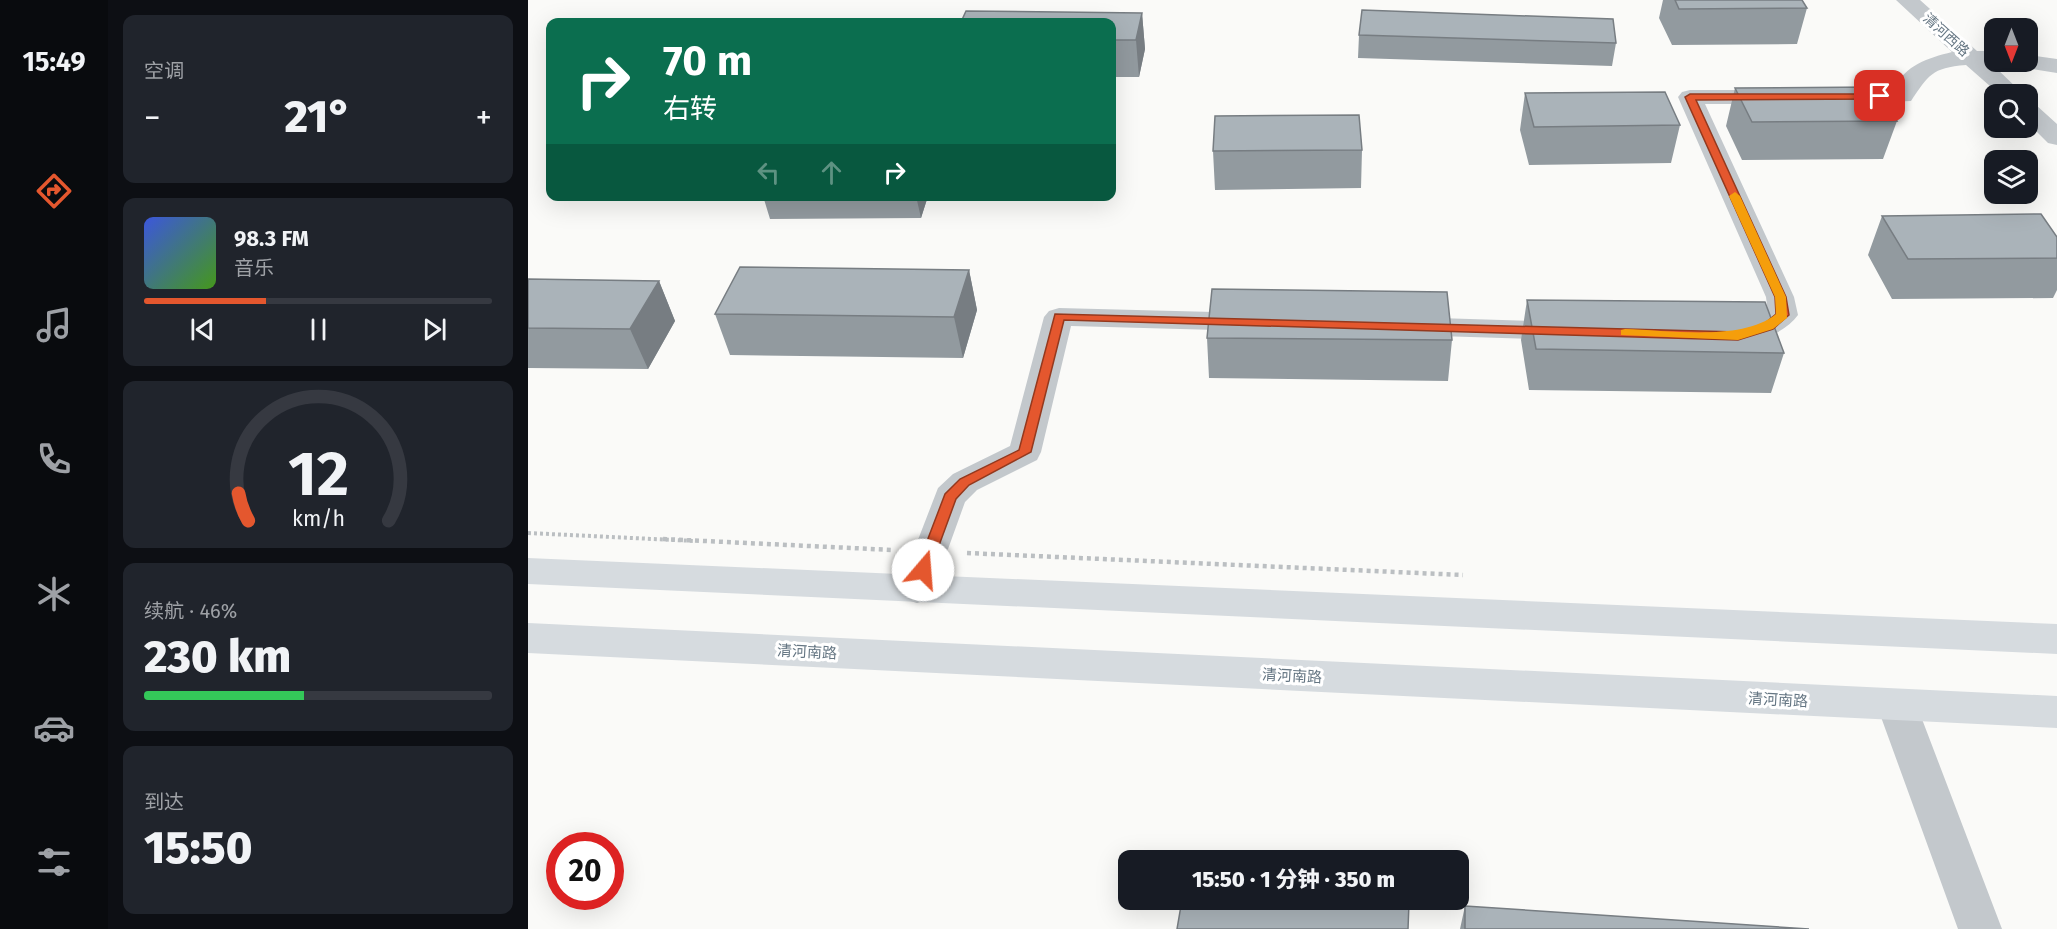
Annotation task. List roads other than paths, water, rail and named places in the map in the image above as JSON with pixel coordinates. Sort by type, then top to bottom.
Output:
[{"type":"main road","points":[[528,571],[2057,639]]},
{"type":"main road","name":"清河南路","points":[[528,638],[2057,712]]},
{"type":"street","name":"清河西路","points":[[1907,0],[1982,56],[2004,84]]},
{"type":"street","points":[[1703,335],[1738,336],[1769,327],[1783,315],[1780,297],[1690,97],[1903,96],[1907,83],[1924,67],[1982,56]]},
{"type":"street","points":[[2038,63],[2057,66]]},
{"type":"street","points":[[2038,120],[2057,138]]},
{"type":"street","points":[[917,589],[950,497],[964,482],[1025,452],[1059,316],[1274,323]]},
{"type":"street","points":[[1381,326],[1595,332]]},
{"type":"street","points":[[1897,706],[1980,929]]}]
